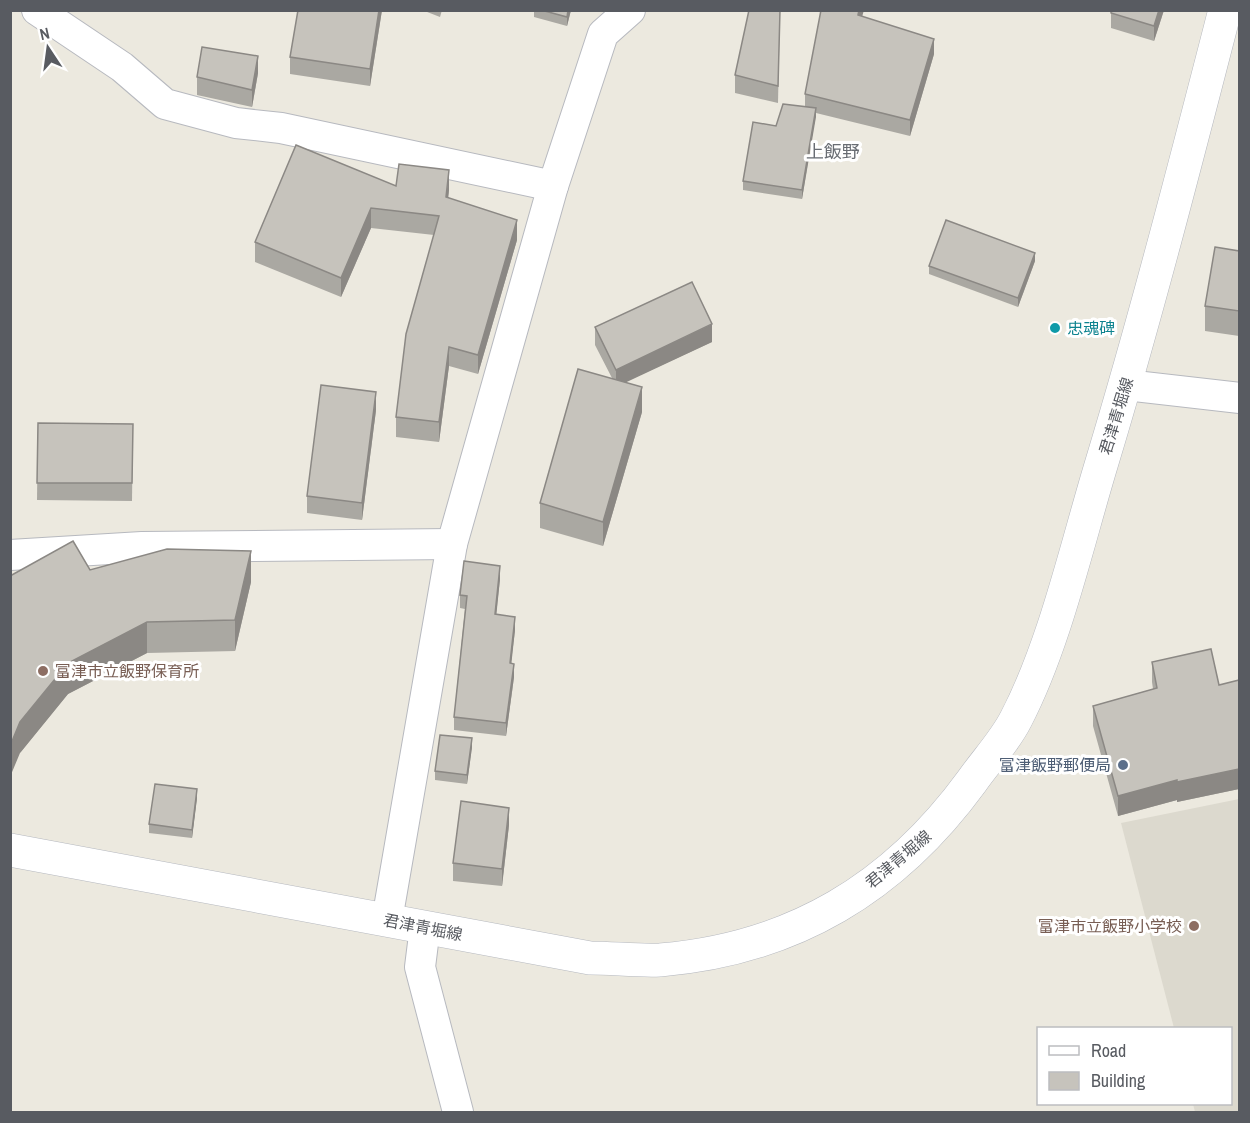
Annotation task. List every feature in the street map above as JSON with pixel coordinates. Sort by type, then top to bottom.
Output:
[{"type":"main road","name":"君津青堀線","points":[[10,850],[590,958],[657,960],[721,952],[783,933],[843,905],[894,867],[943,821],[1015,722],[1043,656],[1126,384],[1225,10]]},
{"type":"street","points":[[37,10],[122,67],[165,104],[236,123],[281,128],[553,186]]},
{"type":"street","points":[[387,920],[452,544],[553,186],[603,34],[630,10]]},
{"type":"street","points":[[1126,384],[1239,398]]},
{"type":"street","points":[[10,555],[142,547],[452,544]]},
{"type":"street","points":[[425,927],[420,967],[458,1113]]},
{"type":"shaded area","name":"富津市立飯野小学校","points":[[1239,799],[1239,1112],[1195,1112],[1193,1105],[1232,1105],[1232,1027],[1174,1027],[1121,823]]},
{"type":"building","points":[[298,10],[379,10],[370,69],[290,57]]},
{"type":"building","points":[[541,10],[568,10],[567,17]]},
{"type":"building","points":[[749,10],[780,10],[778,86],[735,75]]},
{"type":"building","points":[[821,10],[859,10],[858,15],[934,39],[910,120],[805,94]]},
{"type":"building","points":[[1111,10],[1159,10],[1154,26],[1111,13]]},
{"type":"building","points":[[202,47],[258,56],[252,90],[197,77]]},
{"type":"building","points":[[783,104],[816,108],[802,190],[743,181],[753,122],[776,126]]},
{"type":"building","points":[[296,145],[396,186],[399,164],[449,170],[446,197],[517,220],[478,355],[449,347],[439,422],[396,417],[406,334],[439,216],[371,208],[341,278],[255,242]]},
{"type":"building","points":[[946,220],[1035,253],[1018,298],[929,266]]},
{"type":"building","points":[[1215,247],[1239,251],[1239,311],[1205,306]]},
{"type":"building","points":[[692,282],[712,324],[616,370],[595,327]]},
{"type":"building","points":[[578,369],[642,387],[603,522],[540,503]]},
{"type":"building","points":[[321,385],[376,392],[362,503],[307,496]]},
{"type":"building","points":[[38,423],[133,424],[132,483],[37,483]]},
{"type":"building","points":[[73,541],[90,570],[167,549],[251,551],[235,620],[147,622],[68,663],[20,722],[10,746],[10,576]]},
{"type":"building","points":[[464,561],[500,566],[495,614],[515,617],[510,663],[514,664],[506,723],[454,717],[467,596],[460,595]]},
{"type":"building","points":[[1211,649],[1219,685],[1239,680],[1239,769],[1177,782],[1177,780],[1118,796],[1093,706],[1157,688],[1152,662]]},
{"type":"building","points":[[440,735],[472,738],[467,775],[435,771]]},
{"type":"building","points":[[155,784],[197,789],[192,830],[149,824]]},
{"type":"building","points":[[461,801],[509,808],[502,869],[453,863]]},
{"type":"place","name":"忠魂碑","points":[[1055,328]]},
{"type":"place","name":"富津市立飯野保育所","points":[[43,671]]},
{"type":"place","name":"富津飯野郵便局","points":[[1123,765]]},
{"type":"place","name":"富津市立飯野小学校","points":[[1194,926]]},
{"type":"district","name":"上飯野","points":[[833,152]]}]
